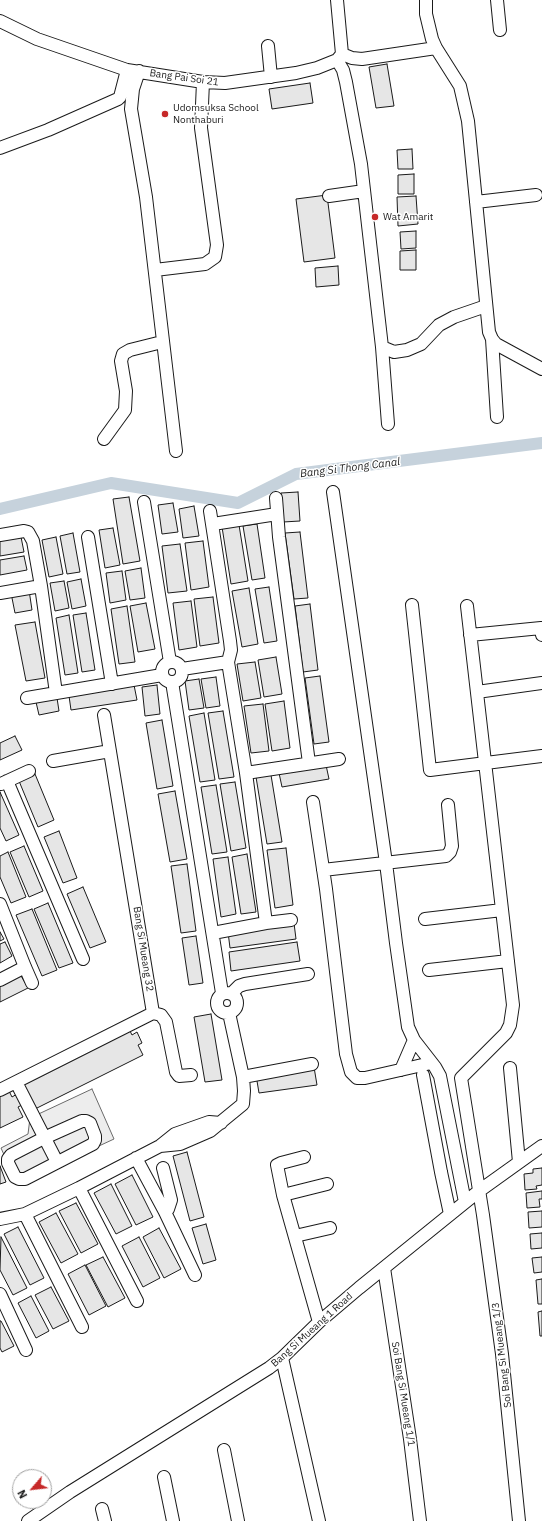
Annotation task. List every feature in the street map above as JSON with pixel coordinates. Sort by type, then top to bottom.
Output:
[{"type":"street","points":[[337,0],[340,57],[361,164],[382,347],[388,424]]},
{"type":"street","points":[[426,0],[426,14],[432,39],[460,86],[465,104],[468,120],[489,332],[496,344],[542,369]]},
{"type":"street","points":[[497,0],[500,30]]},
{"type":"street","name":"Bang Pai Soi 21","points":[[0,21],[37,39],[133,70],[203,82],[225,83],[303,72],[340,57]]},
{"type":"street","points":[[268,46],[271,77]]},
{"type":"street","points":[[340,57],[362,59],[436,48]]},
{"type":"street","points":[[0,148],[48,130],[118,99],[133,70]]},
{"type":"street","points":[[133,70],[131,109],[146,197],[176,451]]},
{"type":"street","points":[[154,270],[205,264],[215,257],[217,245],[201,128],[203,82]]},
{"type":"street","points":[[329,196],[364,191]]},
{"type":"street","points":[[476,202],[536,195]]},
{"type":"street","points":[[382,347],[394,352],[407,350],[421,344],[439,325],[454,317],[486,306]]},
{"type":"street","points":[[492,339],[497,417]]},
{"type":"street","points":[[104,439],[125,410],[126,391],[121,361],[123,354],[130,350],[162,342]]},
{"type":"street","points":[[333,492],[408,1027],[414,1040],[440,1076],[465,1202]]},
{"type":"street","points":[[276,498],[309,763]]},
{"type":"street","points":[[144,502],[170,662]]},
{"type":"street","points":[[210,511],[230,641],[231,650],[228,662],[246,773],[266,923]]},
{"type":"street","points":[[212,524],[277,514]]},
{"type":"street","points":[[0,535],[21,531],[28,532],[32,541],[41,586],[56,693]]},
{"type":"street","points":[[88,537],[112,684]]},
{"type":"street","points":[[0,593],[41,586]]},
{"type":"street","points":[[412,605],[430,770],[542,756]]},
{"type":"street","points":[[429,970],[508,961],[467,606]]},
{"type":"street","points":[[470,635],[541,628],[542,635]]},
{"type":"street","points":[[170,662],[178,664],[182,670],[179,680],[172,682],[165,680],[162,675],[164,665],[170,662]]},
{"type":"street","points":[[182,670],[228,662]]},
{"type":"street","points":[[26,698],[162,675]]},
{"type":"street","points":[[172,682],[213,933],[226,994]]},
{"type":"street","points":[[477,692],[542,683]]},
{"type":"street","name":"Bang Si Mueang 32","points":[[104,715],[153,1013]]},
{"type":"street","points":[[53,760],[110,751]]},
{"type":"street","points":[[246,773],[339,759]]},
{"type":"street","points":[[29,771],[4,783],[83,959]]},
{"type":"street","points":[[312,802],[323,870],[346,1054],[351,1072],[357,1078],[365,1078],[431,1063]]},
{"type":"street","points":[[323,870],[446,856],[450,852],[452,846],[448,805]]},
{"type":"street","points":[[0,904],[3,920],[32,983]]},
{"type":"street","points":[[425,919],[502,910]]},
{"type":"street","points":[[213,933],[291,920]]},
{"type":"street","name":"Soi Bang Si Mueang 1/3","points":[[508,961],[513,1005],[510,1025],[506,1033],[461,1078],[479,1191],[502,1354],[519,1521]]},
{"type":"street","points":[[0,980],[25,967]]},
{"type":"street","points":[[226,994],[245,984],[308,974]]},
{"type":"street","points":[[0,1220],[25,1214],[160,1146],[180,1144],[210,1131],[243,1104],[243,1077],[229,1013],[233,1011],[237,1004],[235,997],[226,994]]},
{"type":"street","points":[[0,1090],[153,1013],[160,1015],[166,1022],[176,1072],[179,1076],[191,1075]]},
{"type":"street","points":[[401,1070],[414,1040]]},
{"type":"street","points":[[243,1077],[312,1064]]},
{"type":"street","points":[[510,1068],[519,1162]]},
{"type":"street","points":[[423,1075],[440,1172],[450,1214]]},
{"type":"street","points":[[16,1082],[56,1162]]},
{"type":"street","points":[[82,1121],[86,1121],[90,1124],[95,1140],[93,1144],[25,1179],[19,1180],[15,1177],[8,1163],[8,1159],[11,1155],[44,1138],[82,1121]]},
{"type":"street","name":"Bang Si Mueang 1 Road","points":[[28,1521],[70,1492],[256,1377],[282,1358],[319,1322],[450,1214],[479,1191],[542,1146]]},
{"type":"street","points":[[304,1157],[281,1162],[278,1165],[283,1195],[319,1322]]},
{"type":"street","points":[[136,1158],[165,1212],[195,1275]]},
{"type":"street","points":[[163,1168],[171,1200],[168,1209],[165,1212]]},
{"type":"street","points":[[283,1195],[327,1184]]},
{"type":"street","points":[[79,1188],[137,1301]]},
{"type":"street","points":[[25,1214],[82,1327]]},
{"type":"street","points":[[295,1236],[330,1228]]},
{"type":"street","name":"Soi Bang Si Mueang 1/1","points":[[384,1268],[410,1439],[420,1521]]},
{"type":"street","points":[[0,1294],[4,1312],[26,1350]]},
{"type":"street","points":[[282,1358],[319,1521]]},
{"type":"street","points":[[224,1450],[238,1521]]},
{"type":"street","points":[[164,1477],[173,1521]]},
{"type":"shaded area","points":[[92,1089],[114,1139],[17,1184],[1,1148],[28,1134],[30,1118]]},
{"type":"building","points":[[387,64],[394,106],[376,108],[369,67]]},
{"type":"building","points":[[310,83],[313,103],[272,109],[269,89]]},
{"type":"building","points":[[412,149],[413,169],[398,169],[397,150]]},
{"type":"building","points":[[414,174],[414,194],[398,194],[398,175]]},
{"type":"building","points":[[327,195],[335,258],[304,262],[296,199]]},
{"type":"building","points":[[416,196],[418,224],[398,226],[397,197]]},
{"type":"building","points":[[416,231],[416,248],[401,249],[400,232]]},
{"type":"building","points":[[416,250],[416,270],[400,270],[400,251]]},
{"type":"building","points":[[338,266],[339,285],[316,287],[315,268]]},
{"type":"building","points":[[298,492],[300,521],[283,522],[281,493]]},
{"type":"building","points":[[129,497],[140,561],[123,564],[113,499]]},
{"type":"building","points":[[173,503],[178,532],[162,534],[158,505]]},
{"type":"building","points":[[194,506],[199,536],[183,538],[179,509]]},
{"type":"building","points":[[257,524],[265,578],[252,580],[243,526]]},
{"type":"building","points":[[239,525],[248,581],[231,584],[222,527]]},
{"type":"building","points":[[113,528],[120,565],[105,568],[99,530]]},
{"type":"building","points":[[300,532],[308,598],[294,599],[285,533]]},
{"type":"building","points":[[73,533],[80,572],[67,574],[60,536]]},
{"type":"building","points":[[21,537],[24,552],[0,556],[0,541]]},
{"type":"building","points":[[56,537],[63,574],[49,577],[42,540]]},
{"type":"building","points":[[203,541],[209,587],[191,590],[185,543]]},
{"type":"building","points":[[180,544],[187,591],[168,593],[162,546]]},
{"type":"building","points":[[24,556],[27,570],[0,575],[0,560]]},
{"type":"building","points":[[141,568],[145,598],[130,600],[125,571]]},
{"type":"building","points":[[122,571],[126,600],[110,603],[106,573]]},
{"type":"building","points":[[81,579],[86,606],[72,609],[67,582]]},
{"type":"building","points":[[64,581],[69,608],[55,611],[50,583]]},
{"type":"building","points":[[269,587],[277,641],[264,643],[255,589]]},
{"type":"building","points":[[249,588],[258,644],[242,647],[232,591]]},
{"type":"building","points":[[29,590],[32,610],[15,613],[11,593]]},
{"type":"building","points":[[213,597],[219,643],[200,646],[194,599]]},
{"type":"building","points":[[191,601],[197,647],[179,650],[173,603]]},
{"type":"building","points":[[146,603],[155,649],[138,652],[130,606]]},
{"type":"building","points":[[310,604],[318,670],[303,672],[295,606]]},
{"type":"building","points":[[127,606],[135,662],[119,664],[111,609]]},
{"type":"building","points":[[86,613],[95,670],[82,672],[73,615]]},
{"type":"building","points":[[69,615],[78,673],[65,675],[56,618]]},
{"type":"building","points":[[35,622],[45,678],[26,681],[15,625]]},
{"type":"building","points":[[276,657],[282,694],[264,697],[258,660]]},
{"type":"building","points":[[255,662],[261,698],[243,701],[237,664]]},
{"type":"building","points":[[320,676],[329,742],[314,744],[305,678]]},
{"type":"building","points":[[216,677],[220,706],[206,708],[201,679]]},
{"type":"building","points":[[199,679],[204,708],[189,710],[185,681]]},
{"type":"building","points":[[134,685],[137,700],[71,710],[69,696]]},
{"type":"building","points":[[157,685],[160,714],[145,716],[142,687]]},
{"type":"building","points":[[57,698],[59,711],[39,715],[36,702]]},
{"type":"building","points":[[284,701],[290,748],[272,751],[265,704]]},
{"type":"building","points":[[263,704],[269,751],[251,753],[244,706]]},
{"type":"building","points":[[223,711],[234,777],[219,779],[208,713]]},
{"type":"building","points":[[204,713],[215,780],[200,782],[189,716]]},
{"type":"building","points":[[162,720],[173,786],[157,789],[146,723]]},
{"type":"building","points":[[15,736],[22,750],[0,760],[0,743]]},
{"type":"building","points":[[326,765],[329,779],[282,787],[279,773]]},
{"type":"building","points":[[35,774],[54,820],[38,827],[19,781]]},
{"type":"building","points":[[271,775],[282,842],[267,844],[256,777]]},
{"type":"building","points":[[235,782],[246,848],[231,851],[220,784]]},
{"type":"building","points":[[216,785],[227,852],[212,854],[201,787]]},
{"type":"building","points":[[175,791],[187,859],[170,862],[158,794]]},
{"type":"building","points":[[0,792],[19,835],[6,841],[0,828]]},
{"type":"building","points":[[59,831],[77,878],[63,883],[44,837]]},
{"type":"building","points":[[24,846],[43,891],[29,897],[10,852]]},
{"type":"building","points":[[286,848],[293,905],[275,908],[267,850]]},
{"type":"building","points":[[8,852],[26,897],[11,903],[0,877],[0,856]]},
{"type":"building","points":[[247,854],[256,912],[241,914],[232,857]]},
{"type":"building","points":[[228,857],[236,914],[221,917],[213,859]]},
{"type":"building","points":[[187,864],[196,931],[181,933],[171,866]]},
{"type":"building","points":[[83,887],[106,942],[90,948],[67,894]]},
{"type":"building","points":[[48,903],[73,963],[59,968],[34,909]]},
{"type":"building","points":[[32,909],[57,970],[42,976],[16,915]]},
{"type":"building","points":[[294,923],[296,939],[230,948],[228,932]]},
{"type":"building","points":[[0,932],[4,939],[0,941]]},
{"type":"building","points":[[196,936],[203,983],[189,985],[182,938]]},
{"type":"building","points":[[5,942],[12,956],[0,963],[0,944]]},
{"type":"building","points":[[297,942],[300,961],[231,971],[229,952]]},
{"type":"building","points":[[20,974],[28,988],[0,1002],[0,984]]},
{"type":"building","points":[[211,1014],[222,1080],[205,1082],[194,1017]]},
{"type":"building","points":[[129,1029],[132,1035],[137,1032],[142,1043],[138,1045],[143,1055],[35,1109],[22,1082]]},
{"type":"building","points":[[314,1067],[317,1085],[259,1093],[256,1075]]},
{"type":"building","points":[[9,1091],[12,1097],[17,1094],[22,1105],[18,1107],[23,1117],[0,1128],[0,1095]]},
{"type":"building","points":[[187,1152],[204,1217],[190,1221],[173,1156]]},
{"type":"building","points":[[0,1166],[6,1182],[0,1184]]},
{"type":"building","points":[[542,1168],[542,1185],[536,1186],[537,1189],[525,1190],[524,1174],[533,1173],[533,1169]]},
{"type":"building","points":[[132,1175],[153,1217],[136,1225],[115,1184]]},
{"type":"building","points":[[111,1184],[132,1226],[116,1234],[94,1193]]},
{"type":"building","points":[[542,1191],[542,1199],[539,1199],[540,1207],[527,1208],[526,1193]]},
{"type":"building","points":[[76,1203],[98,1244],[81,1253],[59,1211]]},
{"type":"building","points":[[542,1211],[542,1227],[529,1228],[528,1212]]},
{"type":"building","points":[[56,1213],[78,1254],[61,1263],[39,1222]]},
{"type":"building","points":[[206,1224],[216,1260],[203,1264],[192,1228]]},
{"type":"building","points":[[18,1227],[44,1278],[30,1285],[4,1234]]},
{"type":"building","points":[[159,1228],[181,1269],[164,1278],[143,1237]]},
{"type":"building","points":[[542,1233],[542,1248],[531,1249],[530,1234]]},
{"type":"building","points":[[1,1237],[27,1288],[13,1295],[0,1270]]},
{"type":"building","points":[[139,1237],[160,1278],[143,1287],[122,1246]]},
{"type":"building","points":[[103,1257],[125,1298],[108,1307],[86,1265]]},
{"type":"building","points":[[542,1257],[542,1272],[534,1273],[532,1258]]},
{"type":"building","points":[[85,1265],[106,1306],[89,1315],[68,1274]]},
{"type":"building","points":[[542,1279],[542,1304],[538,1304],[536,1280]]},
{"type":"building","points":[[51,1287],[69,1321],[53,1329],[35,1295]]},
{"type":"building","points":[[31,1296],[49,1331],[36,1338],[18,1303]]},
{"type":"building","points":[[542,1311],[542,1336],[540,1336],[538,1312]]},
{"type":"building","points":[[0,1321],[14,1346],[2,1352],[0,1348]]},
{"type":"waterway","name":"Bang Si Thong Canal","points":[[0,509],[111,483],[238,503],[296,474],[542,443]]},
{"type":"place","name":"Udomsuksa School Nonthaburi","points":[[165,114]]},
{"type":"place","name":"Wat Amarit","points":[[375,217]]}]
